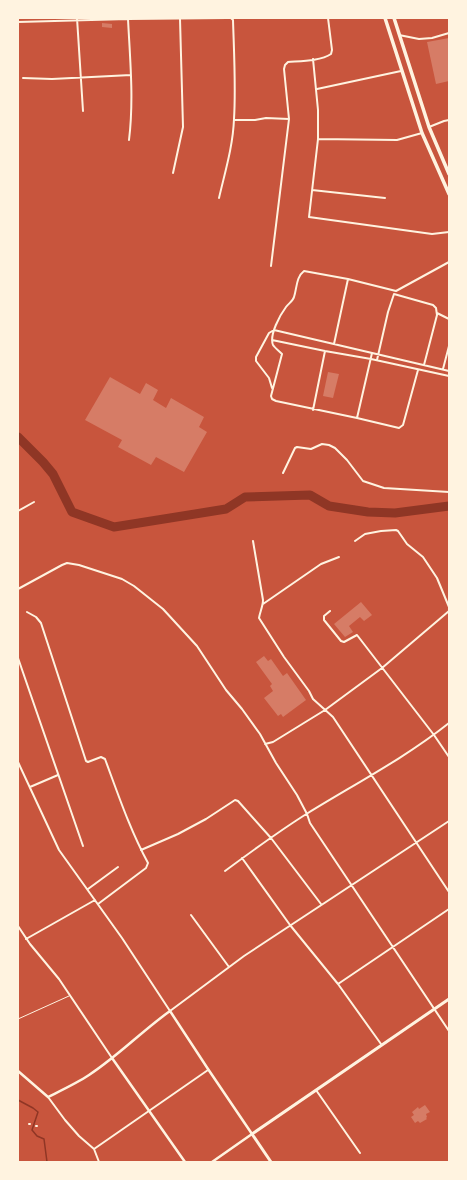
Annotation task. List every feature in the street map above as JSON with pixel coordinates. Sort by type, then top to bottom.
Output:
[{"type":"main road","points":[[385,18],[422,133],[449,194]]},
{"type":"main road","points":[[394,18],[430,127],[449,174]]},
{"type":"main road","points":[[271,1162],[252,1134],[449,998]]},
{"type":"street","points":[[77,18],[82,111]]},
{"type":"street","points":[[173,172],[183,127],[180,18]]},
{"type":"street","points":[[18,22],[227,18]]},
{"type":"street","points":[[219,198],[231,144],[234,120],[234,45],[233,20],[231,18]]},
{"type":"street","points":[[271,266],[289,119],[284,68],[288,62],[313,59],[329,56],[331,54],[332,50],[328,18]]},
{"type":"street","points":[[128,19],[132,121],[129,140]]},
{"type":"street","points":[[399,35],[419,39],[432,38],[449,33]]},
{"type":"street","points":[[313,59],[318,110],[318,139],[309,217],[432,234],[449,232]]},
{"type":"street","points":[[316,89],[401,70]]},
{"type":"street","points":[[23,78],[52,79],[131,75]]},
{"type":"street","points":[[234,120],[255,120],[266,118],[289,119]]},
{"type":"street","points":[[430,127],[444,120],[449,120]]},
{"type":"street","points":[[318,139],[397,140],[422,133]]},
{"type":"street","points":[[312,190],[385,198]]},
{"type":"street","points":[[377,360],[388,312],[395,293],[449,262]]},
{"type":"street","points":[[418,370],[402,427],[399,428],[313,410],[272,399],[272,389],[282,354],[274,346],[272,340],[274,330],[286,307],[294,298],[297,283],[302,273],[304,271],[348,279],[433,305],[436,308],[437,313],[424,365]]},
{"type":"street","points":[[334,344],[348,279]]},
{"type":"street","points":[[437,313],[449,319]]},
{"type":"street","points":[[272,389],[269,378],[256,361],[256,357],[269,333],[274,330],[449,371]]},
{"type":"street","points":[[272,340],[377,360],[449,376]]},
{"type":"street","points":[[443,370],[449,346]]},
{"type":"street","points":[[313,410],[325,351]]},
{"type":"street","points":[[357,418],[372,353]]},
{"type":"street","points":[[283,473],[295,448],[310,448],[322,444],[335,448],[347,460],[363,481],[384,488],[449,492]]},
{"type":"street","points":[[18,511],[34,502]]},
{"type":"street","points":[[355,541],[365,534],[381,531],[398,531],[407,544],[423,557],[437,578],[449,607]]},
{"type":"street","points":[[253,541],[263,604]]},
{"type":"street","points":[[339,557],[321,564],[263,604],[259,618],[313,699],[333,717],[449,892]]},
{"type":"street","points":[[18,589],[68,563],[79,565],[122,579],[134,586],[164,609],[197,646],[226,690],[242,709],[307,814],[310,823],[449,1031]]},
{"type":"street","points":[[330,610],[324,616],[324,620],[341,641],[344,642],[350,640],[357,635],[434,735],[449,757]]},
{"type":"street","points":[[265,744],[273,742],[324,710],[382,668],[449,611]]},
{"type":"street","points":[[27,612],[36,617],[41,623],[86,761],[88,762],[101,757],[105,759],[141,850],[148,863],[147,867],[98,904]]},
{"type":"street","points":[[18,658],[83,846]]},
{"type":"street","points":[[225,871],[307,814],[371,776],[434,735],[449,723]]},
{"type":"street","points":[[18,762],[59,850],[122,938],[208,1070],[252,1134],[212,1162]]},
{"type":"street","points":[[30,787],[58,775]]},
{"type":"street","points":[[141,850],[178,834],[206,819],[235,800],[238,801],[271,838],[321,904]]},
{"type":"street","points":[[48,1097],[80,1081],[112,1058],[155,1022],[229,967],[321,904],[449,821]]},
{"type":"street","points":[[242,858],[290,925],[338,984],[381,1044]]},
{"type":"street","points":[[88,889],[118,867]]},
{"type":"street","points":[[26,939],[95,900]]},
{"type":"street","points":[[338,984],[449,909]]},
{"type":"street","points":[[191,915],[229,967]]},
{"type":"street","points":[[18,926],[26,939],[59,979],[69,996],[185,1162]]},
{"type":"street","points":[[94,1149],[208,1070]]},
{"type":"street","points":[[18,1071],[48,1097],[79,1136],[94,1149],[99,1162]]},
{"type":"street","points":[[316,1090],[360,1153]]},
{"type":"lane","points":[[18,1019],[69,996]]},
{"type":"building","points":[[102,23],[112,24],[112,28],[102,27]]},
{"type":"building","points":[[449,38],[449,81],[436,84],[427,42]]},
{"type":"building","points":[[328,372],[339,374],[333,398],[323,396]]},
{"type":"building","points":[[110,377],[140,394],[146,383],[158,390],[153,400],[166,408],[171,398],[204,417],[199,427],[207,432],[184,472],[156,457],[151,465],[118,447],[122,440],[85,420]]},
{"type":"building","points":[[361,602],[372,615],[364,621],[360,617],[349,626],[353,632],[345,637],[334,624]]},
{"type":"building","points":[[264,656],[268,661],[271,659],[283,676],[287,673],[306,700],[283,717],[281,714],[278,716],[264,698],[273,691],[270,686],[272,684],[256,662]]},
{"type":"building","points":[[425,1105],[430,1112],[426,1114],[427,1119],[420,1123],[418,1121],[415,1123],[411,1117],[414,1115],[412,1112],[418,1107],[419,1109]]},
{"type":"waterway","points":[[18,437],[53,474],[72,512],[114,527],[226,509],[245,497],[310,495],[329,506],[368,512],[395,513],[449,506]]},
{"type":"waterway","points":[[18,1100],[38,1112],[32,1130],[37,1136],[44,1139],[47,1162]]}]
